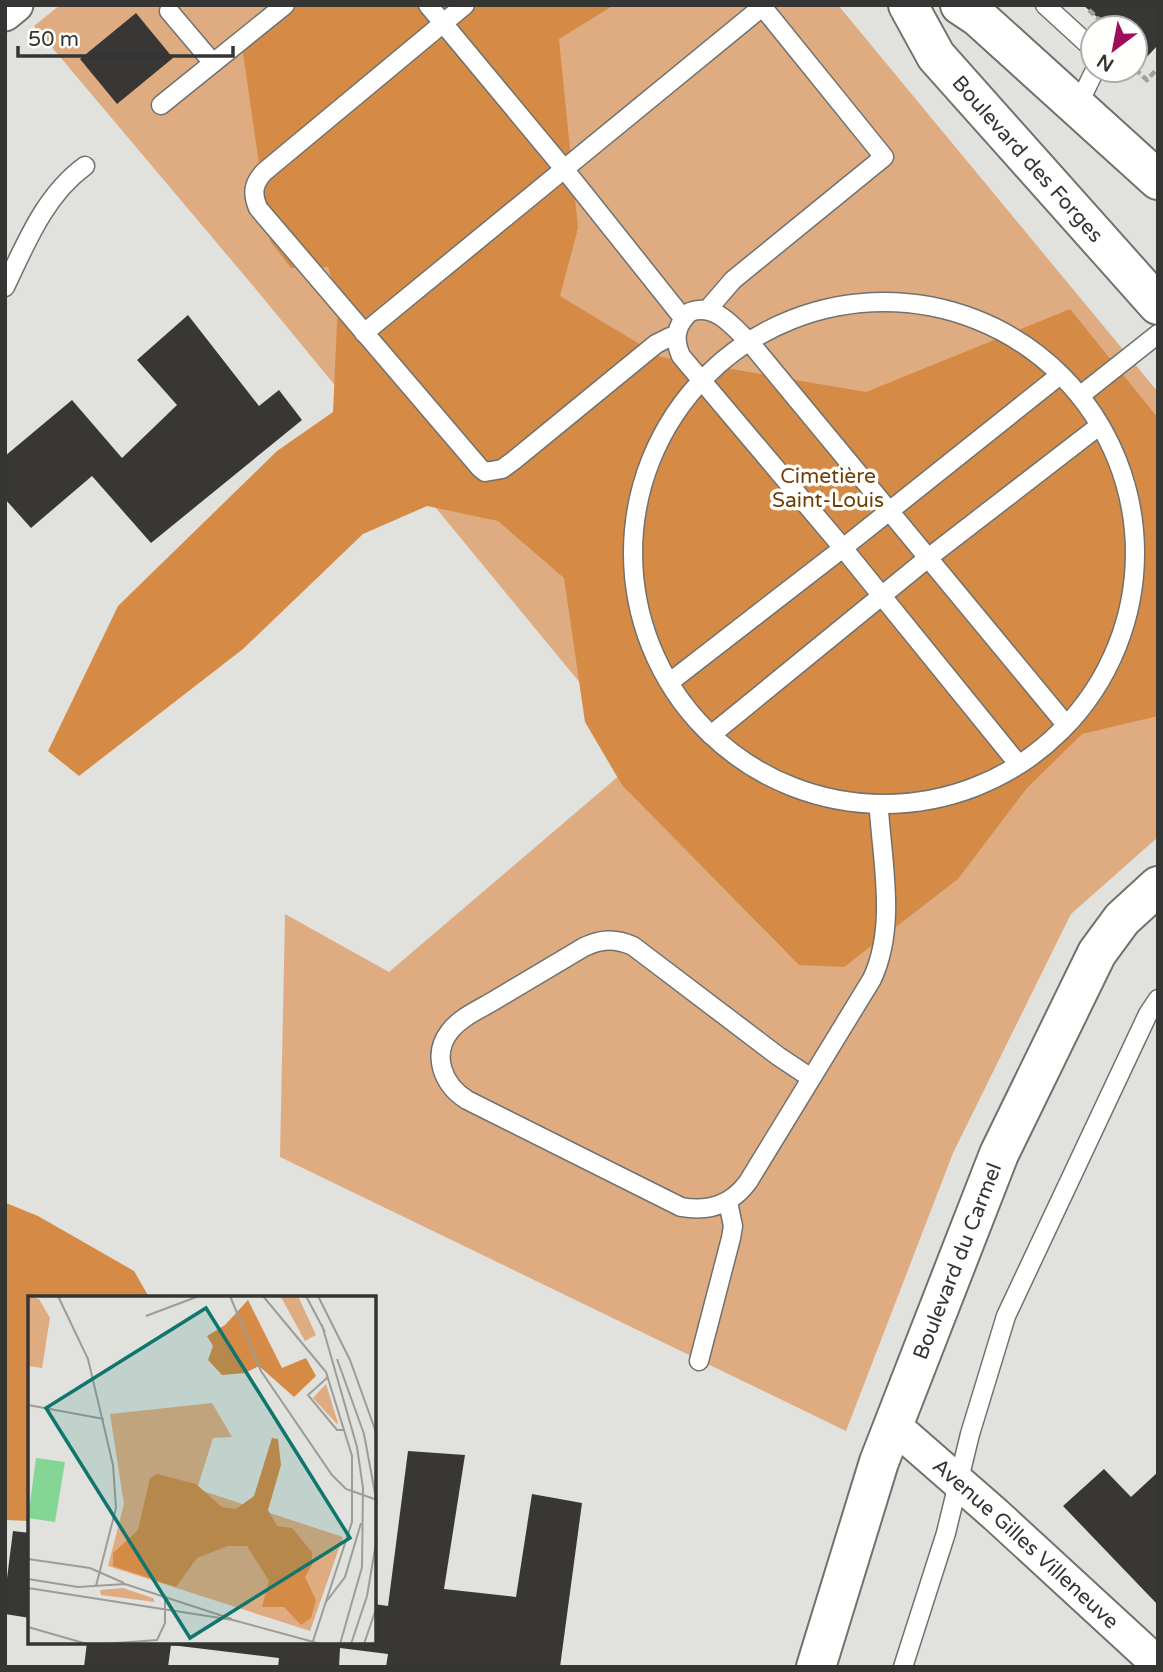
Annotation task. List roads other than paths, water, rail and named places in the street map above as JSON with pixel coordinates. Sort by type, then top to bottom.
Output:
[{"type":"street","points":[[5,14],[16,5]]},
{"type":"street","points":[[960,5],[978,17],[1158,180]]},
{"type":"street","name":"Boulevard des Forges","points":[[909,6],[936,55],[1157,309]]},
{"type":"street","name":"Boulevard du Carmel","points":[[816,1667],[893,1425],[999,1154],[1097,953],[1112,930],[1158,886]]},
{"type":"street","name":"Avenue Gilles Villeneuve","points":[[893,1425],[960,1482],[1158,1664]]},
{"type":"lane","points":[[161,104],[285,5]]},
{"type":"lane","points":[[428,5],[683,318]]},
{"type":"lane","points":[[465,5],[264,172],[256,181],[254,189],[254,198],[263,215],[485,472],[493,472],[513,461],[656,344],[676,337]]},
{"type":"lane","points":[[1045,5],[1079,36]]},
{"type":"lane","points":[[364,333],[762,6],[884,157],[733,281],[708,309]]},
{"type":"lane","points":[[169,11],[213,63]]},
{"type":"lane","points":[[1077,107],[1088,84]]},
{"type":"lane","points":[[5,287],[35,226],[53,197],[85,166]]},
{"type":"lane","points":[[878,298],[918,299],[943,304],[990,323],[1060,374],[1082,395],[1099,426],[1134,500],[1139,529],[1135,591],[1127,621],[1116,648],[1091,688],[1063,721],[1016,760],[978,781],[915,806],[879,811],[832,808],[807,800],[781,788],[731,755],[694,716],[670,682],[653,650],[640,609],[631,553],[631,521],[638,490],[651,459],[682,409],[723,367],[752,345],[789,324],[834,305],[878,298]]},
{"type":"lane","points":[[1016,760],[843,548],[681,356],[676,337],[678,326],[690,312],[708,309],[719,314],[752,345],[1063,721]]},
{"type":"lane","points":[[1082,395],[1157,309]]},
{"type":"lane","points":[[670,682],[1060,374]]},
{"type":"lane","points":[[711,735],[928,558],[1099,426]]},
{"type":"lane","points":[[811,1078],[633,946],[617,940],[600,941],[584,947],[463,1019],[445,1039],[441,1056],[443,1073],[452,1089],[467,1100],[681,1207],[710,1208],[728,1202],[748,1182],[872,979],[880,961],[885,943],[886,914],[879,811]]},
{"type":"lane","points":[[904,1667],[934,1574],[960,1482],[970,1434],[1006,1316],[1148,1014],[1158,999]]},
{"type":"lane","points":[[699,1361],[732,1238],[733,1226],[728,1202]]},
{"type":"park label","name":"Cimetière Saint-Louis","points":[[828,488]]}]
